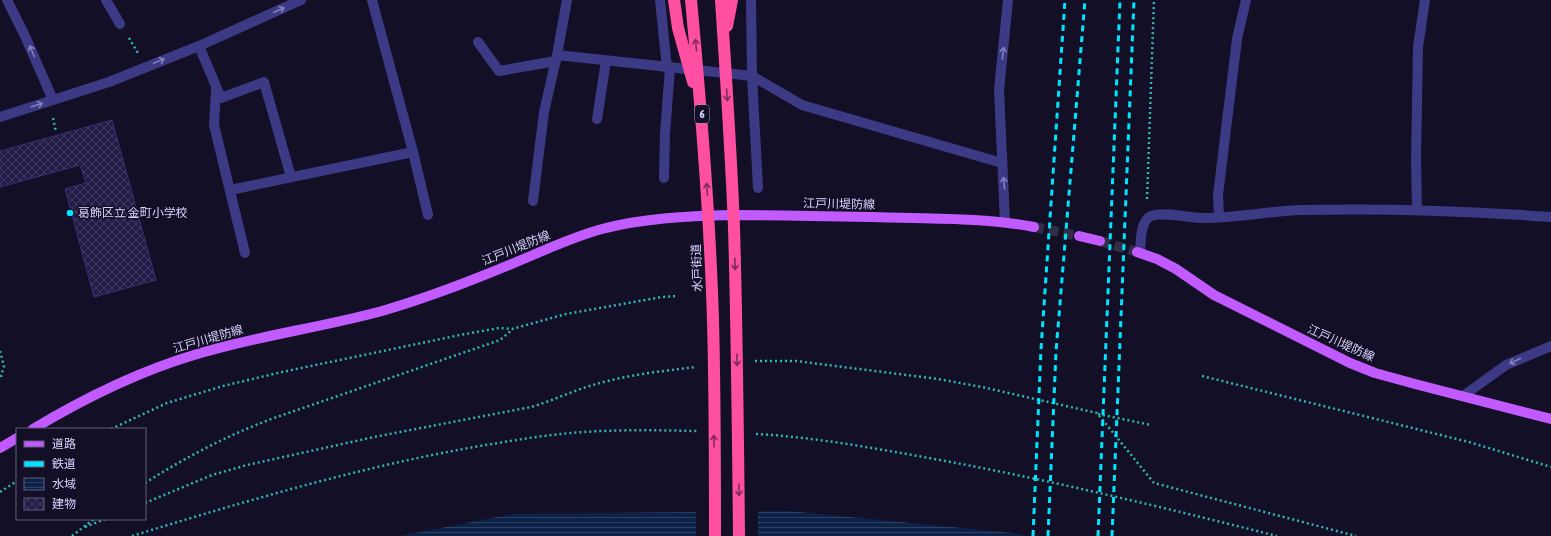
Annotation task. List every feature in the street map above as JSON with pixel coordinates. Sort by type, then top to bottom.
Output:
[{"type":"highway","points":[[674,0],[678,28],[702,110]]},
{"type":"highway","name":"水戸街道","points":[[691,0],[702,110],[709,228],[713,321],[715,536]]},
{"type":"highway","points":[[720,0],[724,45],[734,226],[737,321],[739,536]]},
{"type":"highway","points":[[724,45],[732,0]]},
{"type":"main road","name":"江戸川堤防線","points":[[35,428],[89,398],[124,382],[192,355],[362,316],[399,306],[438,294],[580,236],[624,224],[686,216],[760,215],[1005,222],[1034,227]]},
{"type":"main road","points":[[1079,236],[1100,241]]},
{"type":"main road","name":"江戸川堤防線","points":[[1138,252],[1157,259],[1176,269],[1214,295],[1350,363],[1375,373],[1551,419]]},
{"type":"main road","points":[[0,448],[16,439]]},
{"type":"street","points":[[7,0],[25,36],[53,100]]},
{"type":"street","points":[[106,0],[120,24]]},
{"type":"street","points":[[0,117],[109,82],[199,46],[301,0]]},
{"type":"street","points":[[372,0],[413,152],[428,215]]},
{"type":"street","points":[[533,201],[544,112],[567,0]]},
{"type":"street","points":[[660,0],[669,68],[664,178]]},
{"type":"street","points":[[751,0],[752,76],[758,188]]},
{"type":"street","points":[[1005,222],[999,90],[1008,0]]},
{"type":"street","points":[[1219,217],[1218,195],[1237,39],[1246,0]]},
{"type":"street","points":[[1417,210],[1416,159],[1418,47],[1425,0]]},
{"type":"street","points":[[478,42],[499,71],[556,58],[606,61],[752,76],[802,105],[1002,163]]},
{"type":"street","points":[[199,46],[221,98],[264,82],[291,176]]},
{"type":"street","points":[[597,119],[598,101],[606,61]]},
{"type":"street","points":[[216,88],[214,125],[245,253]]},
{"type":"street","points":[[230,190],[291,176],[413,152]]},
{"type":"street","points":[[1138,252],[1146,219],[1152,216],[1162,215],[1203,218],[1302,210],[1417,210],[1464,211],[1551,217]]},
{"type":"street","points":[[1463,396],[1506,365],[1551,346]]},
{"type":"path","points":[[1146,219],[1154,0]]},
{"type":"path","points":[[120,24],[147,66]]},
{"type":"path","points":[[51,111],[56,132]]},
{"type":"path","points":[[146,482],[178,462],[238,432],[274,418],[500,340],[512,330],[566,314],[662,296],[678,296]]},
{"type":"path","points":[[113,428],[168,403],[224,386],[460,335],[499,328],[512,330]]},
{"type":"path","points":[[0,351],[4,366],[0,380]]},
{"type":"path","points":[[750,361],[796,361],[938,379],[982,387],[1151,426]]},
{"type":"path","points":[[146,503],[212,476],[247,465],[374,437],[531,407],[592,385],[697,367]]},
{"type":"path","points":[[1202,376],[1469,442],[1551,466]]},
{"type":"path","points":[[1097,414],[1154,483],[1356,536]]},
{"type":"path","points":[[0,492],[16,482]]},
{"type":"path","points":[[72,536],[93,520]]},
{"type":"path","points":[[81,529],[104,520]]},
{"type":"water","points":[[789,511],[1013,533],[1027,536],[400,536],[512,514]]},
{"type":"pier","points":[[696,510],[758,510],[758,536],[696,536]]},
{"type":"building","points":[[112,120],[156,280],[94,297],[65,189],[86,183],[80,165],[0,187],[0,151]]},
{"type":"tunnel","points":[[1034,227],[1079,236]]},
{"type":"tunnel","points":[[1100,241],[1137,252]]},
{"type":"railway","points":[[1033,536],[1041,349],[1065,0]]},
{"type":"railway","points":[[1048,536],[1056,352],[1085,0]]},
{"type":"railway","points":[[1098,536],[1120,0]]},
{"type":"railway","points":[[1112,536],[1134,0]]},
{"type":"place","name":"葛飾区立 金町小学校","points":[[70,213]]}]
